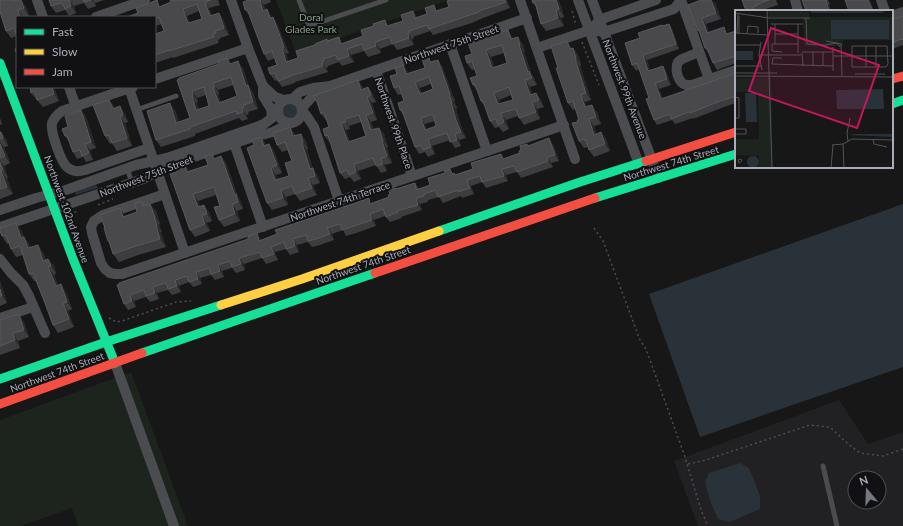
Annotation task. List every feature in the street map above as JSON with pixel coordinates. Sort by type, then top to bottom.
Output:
[{"type":"main road","name":"Northwest 102nd Avenue","points":[[0,62],[73,259],[115,363]]},
{"type":"main road","points":[[893,79],[903,76]]},
{"type":"main road","points":[[893,104],[903,100]]},
{"type":"main road","name":"Northwest 74th Street","points":[[0,379],[106,342],[302,278],[577,183],[735,132]]},
{"type":"main road","name":"Northwest 74th Street","points":[[0,404],[572,205],[735,154]]},
{"type":"street","points":[[37,0],[43,16]]},
{"type":"street","points":[[99,16],[145,0]]},
{"type":"street","points":[[231,0],[263,86],[263,96],[271,110],[275,116],[284,122],[293,122],[304,125],[316,134]]},
{"type":"street","points":[[520,0],[575,159]]},
{"type":"street","name":"Northwest 99th Avenue","points":[[592,0],[658,178]]},
{"type":"street","points":[[537,48],[590,30],[599,20],[656,0]]},
{"type":"street","points":[[659,0],[663,4],[664,8],[662,13]]},
{"type":"street","points":[[590,30],[604,32],[662,13],[674,9],[681,0]]},
{"type":"street","points":[[681,0],[709,79]]},
{"type":"street","points":[[795,0],[798,10]]},
{"type":"street","points":[[881,0],[885,10]]},
{"type":"street","name":"Northwest 99th Avenue","points":[[574,3],[590,30],[640,164]]},
{"type":"street","points":[[893,16],[903,12]]},
{"type":"street","name":"Northwest 75th Street","points":[[302,109],[312,97],[330,86],[526,18]]},
{"type":"street","points":[[450,44],[487,151]]},
{"type":"street","points":[[156,80],[248,48]]},
{"type":"street","points":[[699,52],[678,62],[676,70],[678,77],[686,85],[692,85],[735,70]]},
{"type":"street","name":"Northwest 99th Place","points":[[376,70],[412,176]]},
{"type":"street","points":[[263,86],[275,97],[299,102],[314,127],[339,201]]},
{"type":"street","name":"Northwest 75th Street","points":[[288,99],[300,92],[313,88],[330,86]]},
{"type":"street","points":[[69,88],[76,106]]},
{"type":"street","points":[[149,148],[79,172],[73,171],[63,162],[53,134],[53,121],[62,111],[131,88],[136,110],[185,253]]},
{"type":"street","points":[[275,116],[279,105],[288,99]]},
{"type":"street","points":[[293,122],[301,116],[302,109]]},
{"type":"street","name":"Northwest 75th Street","points":[[0,210],[66,190],[136,165],[154,161],[259,126],[275,116]]},
{"type":"street","name":"Northwest 75th Street","points":[[0,227],[132,183],[170,165],[234,143],[273,132],[293,122]]},
{"type":"street","name":"Northwest 74th Terrace","points":[[165,194],[103,215],[94,221],[92,233],[101,263],[110,273],[122,274],[564,125]]},
{"type":"street","points":[[234,143],[262,227]]},
{"type":"street","points":[[1,261],[23,285],[45,333]]},
{"type":"street","points":[[0,318],[33,307]]},
{"type":"street","points":[[115,363],[174,526]]},
{"type":"lane","points":[[299,0],[309,26],[386,0]]},
{"type":"lane","points":[[370,6],[373,0]]},
{"type":"lane","points":[[136,110],[176,96]]},
{"type":"lane","points":[[127,168],[132,183]]},
{"type":"lane","points":[[823,466],[837,526]]},
{"type":"path","points":[[574,3],[579,34],[599,85]]},
{"type":"path","points":[[95,205],[117,198]]},
{"type":"path","points":[[82,209],[74,214],[72,217],[72,222],[83,251]]},
{"type":"path","points":[[594,228],[603,241],[640,340],[646,349],[688,464],[700,510],[708,526]]},
{"type":"path","points":[[106,315],[110,320],[116,323],[122,322],[176,302],[189,302],[196,300]]},
{"type":"path","points":[[688,464],[706,460],[810,425],[830,427],[860,453],[883,456],[903,448]]},
{"type":"shaded area","points":[[287,104],[294,104],[298,109],[297,115],[292,118],[286,118],[283,114],[283,109]]},
{"type":"shaded area","points":[[96,185],[98,188],[76,195],[75,192]]},
{"type":"shaded area","points":[[903,204],[903,367],[700,437],[649,294]]},
{"type":"shaded area","points":[[839,400],[868,444],[903,432],[903,526],[698,526],[674,461]]},
{"type":"shaded area","points":[[740,463],[749,468],[760,496],[760,509],[730,522],[718,519],[710,501],[705,482],[709,473]]},
{"type":"green space","name":"Doral Glades Park","points":[[276,0],[449,0],[296,53]]},
{"type":"green space","points":[[131,372],[188,526],[78,526],[72,508],[21,526],[0,526],[0,420]]},
{"type":"building","points":[[0,0],[21,0],[24,8],[18,10],[20,16],[16,16],[16,33],[14,28],[6,31],[0,12]]},
{"type":"building","points":[[49,0],[69,0],[71,6],[65,9],[61,3],[51,6]]},
{"type":"building","points":[[157,0],[159,7],[171,2],[170,0],[211,0],[205,2],[210,16],[219,13],[224,28],[215,31],[216,33],[213,34],[214,37],[156,55],[156,34],[164,31],[159,17],[156,18],[156,16],[130,16],[138,13],[136,8]],"holes":[[[197,4],[202,19],[188,23],[183,9]]]},
{"type":"building","points":[[249,0],[260,0],[263,11],[267,9],[270,18],[273,17],[284,47],[282,48],[286,62],[298,58],[296,51],[315,45],[327,39],[327,41],[339,37],[341,44],[363,36],[361,30],[374,26],[373,24],[385,20],[387,26],[403,21],[401,15],[413,11],[415,18],[427,14],[425,8],[434,5],[436,11],[449,7],[447,1],[450,0],[505,0],[506,2],[429,29],[427,25],[409,31],[409,38],[392,44],[390,37],[375,42],[376,46],[364,50],[362,44],[347,49],[349,56],[338,60],[336,55],[323,59],[323,66],[278,81],[275,73],[270,74],[268,68],[277,65],[272,51],[264,54],[247,9],[245,10],[243,2]]},
{"type":"building","points":[[532,0],[556,0],[559,9],[556,10],[558,18],[541,24],[535,2],[533,3]]},
{"type":"building","points":[[701,0],[711,0],[716,13],[702,18],[707,33],[724,27],[726,34],[735,31],[735,56],[713,63],[707,48],[705,48],[688,5]]},
{"type":"building","points":[[742,0],[769,0],[753,7],[754,10],[746,10]]},
{"type":"building","points":[[802,0],[826,0],[829,10],[806,10]]},
{"type":"building","points":[[845,0],[868,0],[872,9],[870,10],[849,10]]},
{"type":"building","points":[[903,16],[903,39],[893,43],[893,20]]},
{"type":"building","points":[[669,24],[676,44],[643,55],[648,71],[663,66],[667,79],[655,83],[661,99],[735,73],[735,96],[671,119],[670,114],[654,120],[646,99],[649,98],[637,63],[632,65],[625,43],[640,38],[638,33]]},
{"type":"building","points":[[508,30],[511,39],[518,37],[519,45],[528,72],[529,71],[532,78],[525,80],[530,95],[536,93],[539,100],[532,102],[536,112],[519,118],[516,109],[501,113],[504,122],[498,125],[496,119],[490,121],[483,101],[481,101],[475,84],[473,85],[470,78],[477,76],[472,61],[467,63],[465,56],[472,54],[468,43]],"holes":[[[502,45],[507,63],[492,68],[486,50]],[[509,87],[513,100],[498,104],[494,93]]]},
{"type":"building","points":[[567,41],[570,49],[573,48],[586,93],[581,95],[585,107],[592,105],[596,117],[589,119],[594,135],[601,132],[605,144],[589,150],[586,140],[585,141],[584,139],[579,141],[572,123],[578,122],[577,120],[579,120],[573,101],[568,103],[556,68],[558,68],[551,46]]},
{"type":"building","points":[[429,57],[430,62],[438,60],[461,132],[455,134],[457,140],[450,142],[447,133],[428,139],[431,147],[423,150],[421,145],[415,147],[402,110],[400,110],[398,103],[404,101],[399,86],[394,88],[390,76],[397,74],[395,68],[403,65],[406,74],[425,68],[422,59]],"holes":[[[429,77],[433,89],[420,94],[415,82]],[[433,114],[436,126],[425,130],[421,118]]]},
{"type":"building","points":[[227,58],[230,64],[238,61],[253,102],[243,105],[243,112],[237,114],[236,111],[190,127],[190,129],[156,140],[147,111],[170,103],[176,123],[190,118],[177,80],[219,64],[218,61]],"holes":[[[231,77],[237,96],[219,103],[213,88],[215,87],[213,83]],[[204,87],[209,106],[196,110],[192,91]]]},
{"type":"building","points":[[358,80],[361,90],[368,87],[371,95],[367,97],[373,113],[366,115],[371,130],[379,128],[387,156],[381,159],[383,164],[376,166],[373,158],[354,164],[356,172],[349,175],[347,170],[340,173],[328,135],[325,136],[323,129],[329,127],[324,112],[321,114],[317,102],[313,96]],"holes":[[[359,115],[366,136],[348,142],[341,123],[346,122],[345,119]]]},
{"type":"building","points":[[30,88],[52,88],[54,94],[37,100],[35,91],[31,93]]},
{"type":"building","points":[[109,100],[113,109],[120,106],[123,115],[120,116],[127,138],[112,143],[109,135],[105,136],[93,105]]},
{"type":"building","points":[[81,110],[91,142],[85,144],[89,153],[82,156],[80,150],[73,152],[67,136],[65,136],[62,129],[68,127],[65,116]]},
{"type":"building","points":[[290,127],[293,136],[301,134],[302,143],[310,169],[313,168],[315,176],[308,178],[312,188],[295,194],[292,186],[281,190],[283,198],[267,203],[247,148],[254,145],[252,140],[261,137],[264,146],[269,144],[277,165],[271,168],[275,180],[289,176],[285,163],[292,161],[285,142],[277,145],[273,133]]},
{"type":"building","points":[[0,132],[3,138],[0,139]]},
{"type":"building","points":[[549,138],[555,155],[547,157],[548,161],[517,172],[514,166],[502,169],[504,176],[482,182],[480,176],[467,180],[470,188],[458,192],[458,190],[438,197],[436,190],[424,194],[424,196],[416,198],[418,205],[397,211],[398,212],[386,217],[383,209],[370,214],[372,220],[342,230],[340,224],[327,228],[330,234],[308,241],[306,235],[293,239],[295,246],[286,249],[284,242],[271,247],[274,254],[262,258],[260,252],[239,258],[241,264],[232,267],[230,261],[218,265],[220,271],[211,274],[209,268],[196,272],[198,279],[189,282],[187,276],[175,280],[177,286],[168,289],[166,283],[153,287],[155,293],[146,296],[144,290],[130,295],[132,301],[124,304],[117,285],[119,285],[119,283],[248,239],[249,236],[257,233],[259,241],[277,234],[275,230],[369,198],[370,204],[389,197],[389,190],[415,183],[416,190],[430,185],[428,178],[445,173],[444,171],[450,169],[452,174],[454,173],[455,175],[473,169],[471,163],[501,154],[503,159],[520,153],[520,146],[527,144],[528,146]]},
{"type":"building","points":[[0,144],[5,156],[0,158]]},
{"type":"building","points":[[212,154],[214,159],[221,156],[235,195],[236,194],[238,202],[232,204],[235,214],[219,220],[214,207],[220,206],[214,187],[193,194],[198,207],[204,205],[207,214],[202,215],[205,224],[190,230],[170,174],[177,172],[175,166],[184,163],[187,172],[208,165],[205,156]]},
{"type":"building","points":[[0,162],[3,170],[1,171],[7,187],[0,189]]},
{"type":"building","points":[[141,201],[143,206],[150,204],[155,217],[160,239],[113,254],[100,215],[120,208],[123,217],[137,212],[135,204]]},
{"type":"building","points":[[16,223],[21,238],[24,237],[28,248],[38,245],[43,261],[48,259],[51,266],[48,267],[56,286],[61,284],[67,302],[63,303],[69,319],[53,325],[33,273],[29,274],[20,246],[11,249],[6,235],[2,236],[0,228]]},
{"type":"building","points":[[19,314],[24,330],[13,333],[15,340],[0,346],[0,320]]},
{"type":"traffic: fast","points":[[0,63],[73,259],[115,363]]},
{"type":"traffic: fast","points":[[893,104],[903,100]]},
{"type":"traffic: fast","points":[[595,198],[735,154]]},
{"type":"traffic: fast","points":[[439,231],[577,183],[646,161]]},
{"type":"traffic: fast","points":[[142,353],[375,273]]},
{"type":"traffic: fast","points":[[0,379],[106,342],[221,305]]},
{"type":"traffic: slow","points":[[221,305],[302,279],[439,231]]},
{"type":"traffic: jam","points":[[893,79],[903,76]]},
{"type":"traffic: jam","points":[[646,161],[735,132]]},
{"type":"traffic: jam","points":[[375,273],[595,198]]},
{"type":"traffic: jam","points":[[0,404],[142,353]]}]
